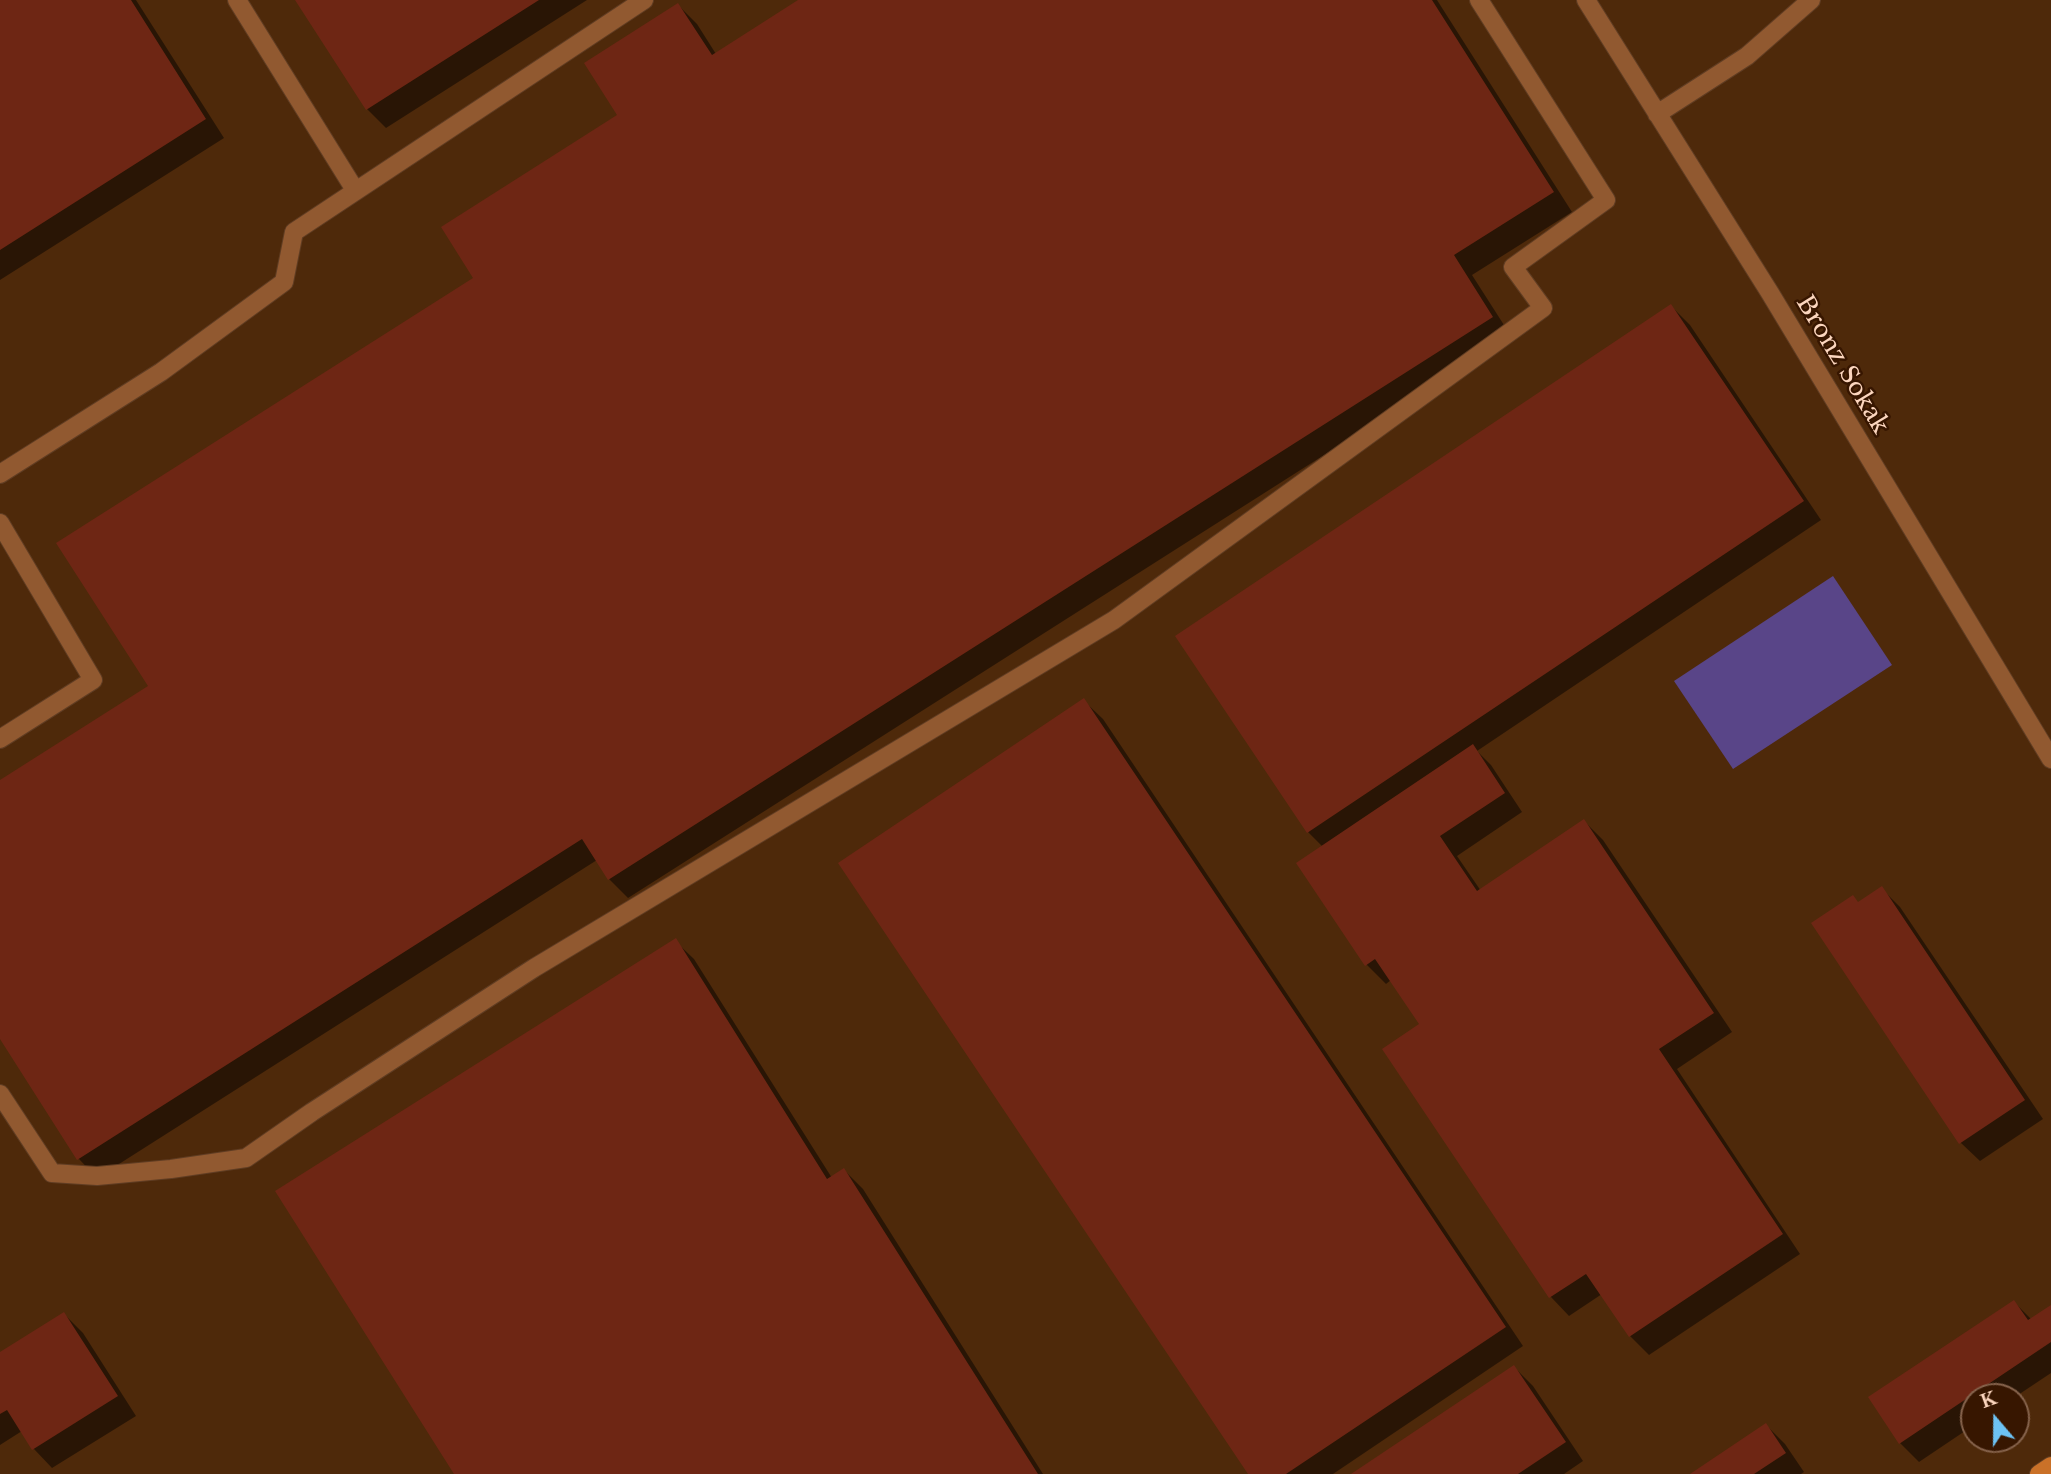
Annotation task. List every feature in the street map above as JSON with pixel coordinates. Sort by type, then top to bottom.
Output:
[{"type":"main road","points":[[2039,1474],[2051,1466]]},
{"type":"street","points":[[237,0],[355,190]]},
{"type":"street","points":[[0,474],[161,372],[284,282],[294,232],[644,0]]},
{"type":"street","points":[[0,1094],[52,1173],[97,1176],[246,1158],[534,968],[1114,620],[1543,309],[1513,267],[1606,200],[1479,0]]},
{"type":"street","name":"Bronz Sokak","points":[[1586,0],[1777,305],[2050,755]]},
{"type":"street","points":[[1657,114],[1747,56],[1811,0]]},
{"type":"street","points":[[0,523],[93,680],[0,739]]},
{"type":"shaded area","points":[[0,0],[2051,0],[2051,1474],[0,1474]]},
{"type":"shaded area","points":[[1833,576],[1892,665],[1733,769],[1674,681]]},
{"type":"building","points":[[0,0],[131,0],[206,119],[0,250]]},
{"type":"building","points":[[295,0],[539,0],[366,110]]},
{"type":"building","points":[[798,0],[1432,0],[1554,192],[1454,255],[1493,317],[608,880],[582,839],[77,1160],[0,1039],[0,780],[148,686],[56,543],[473,278],[441,227],[617,115],[584,63],[678,3],[712,55]]},
{"type":"building","points":[[1671,304],[1804,501],[1307,833],[1175,636]]},
{"type":"building","points":[[1084,698],[1506,1327],[1286,1474],[1248,1474],[838,863]]},
{"type":"building","points":[[1473,744],[1505,793],[1440,836],[1477,891],[1584,819],[1714,1013],[1659,1049],[1783,1234],[1629,1337],[1586,1274],[1549,1298],[1382,1049],[1419,1024],[1375,959],[1365,966],[1296,863]]},
{"type":"building","points":[[1882,886],[2025,1100],[1959,1144],[1811,923],[1853,895],[1858,902]]},
{"type":"building","points":[[676,938],[827,1179],[844,1168],[1038,1474],[454,1474],[275,1191]]},
{"type":"building","points":[[2014,1300],[2028,1320],[2051,1305],[2051,1342],[1990,1383],[1960,1383],[1960,1403],[1899,1444],[1868,1397]]},
{"type":"building","points":[[64,1312],[118,1396],[32,1450],[7,1410],[0,1414],[0,1352]]},
{"type":"building","points":[[1514,1365],[1566,1442],[1518,1474],[1351,1474]]},
{"type":"building","points":[[1766,1423],[1786,1453],[1754,1474],[1690,1474]]}]
